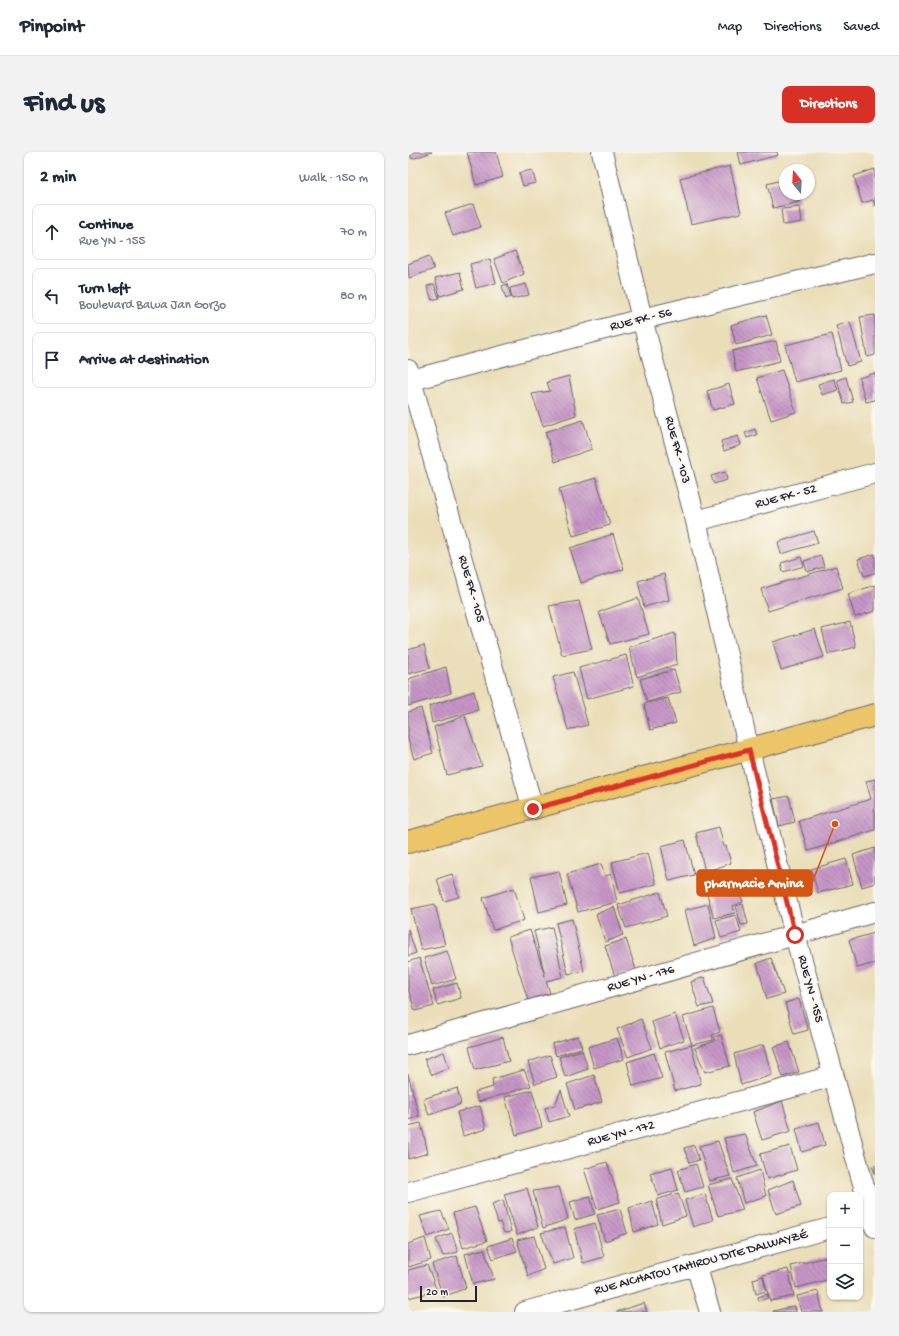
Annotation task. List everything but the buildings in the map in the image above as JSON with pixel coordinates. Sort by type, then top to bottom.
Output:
[{"type":"main road","points":[[408,842],[875,715]]},
{"type":"street","name":"RUE FK - 103","points":[[602,152],[642,319],[696,521],[749,750]]},
{"type":"street","name":"RUE FK - 56","points":[[409,377],[875,263]]},
{"type":"street","name":"RUE FK - 105","points":[[409,377],[533,809]]},
{"type":"street","name":"RUE FK - 52","points":[[696,521],[875,473]]},
{"type":"street","name":"RUE YN - 155","points":[[749,750],[795,935],[870,1219]]},
{"type":"street","name":"RUE YN - 176","points":[[408,1045],[875,912]]},
{"type":"street","name":"RUE YN - 172","points":[[408,1192],[833,1076]]},
{"type":"street","name":"RUE AICHATOU TAHIROU DITE DALWAYZÉ","points":[[525,1312],[827,1229]]},
{"type":"street","points":[[696,1265],[710,1312]]},
{"type":"place","name":"pharmacie Amina","points":[[835,824]]},
{"type":"route","points":[[533,809],[749,750],[795,935]]}]
